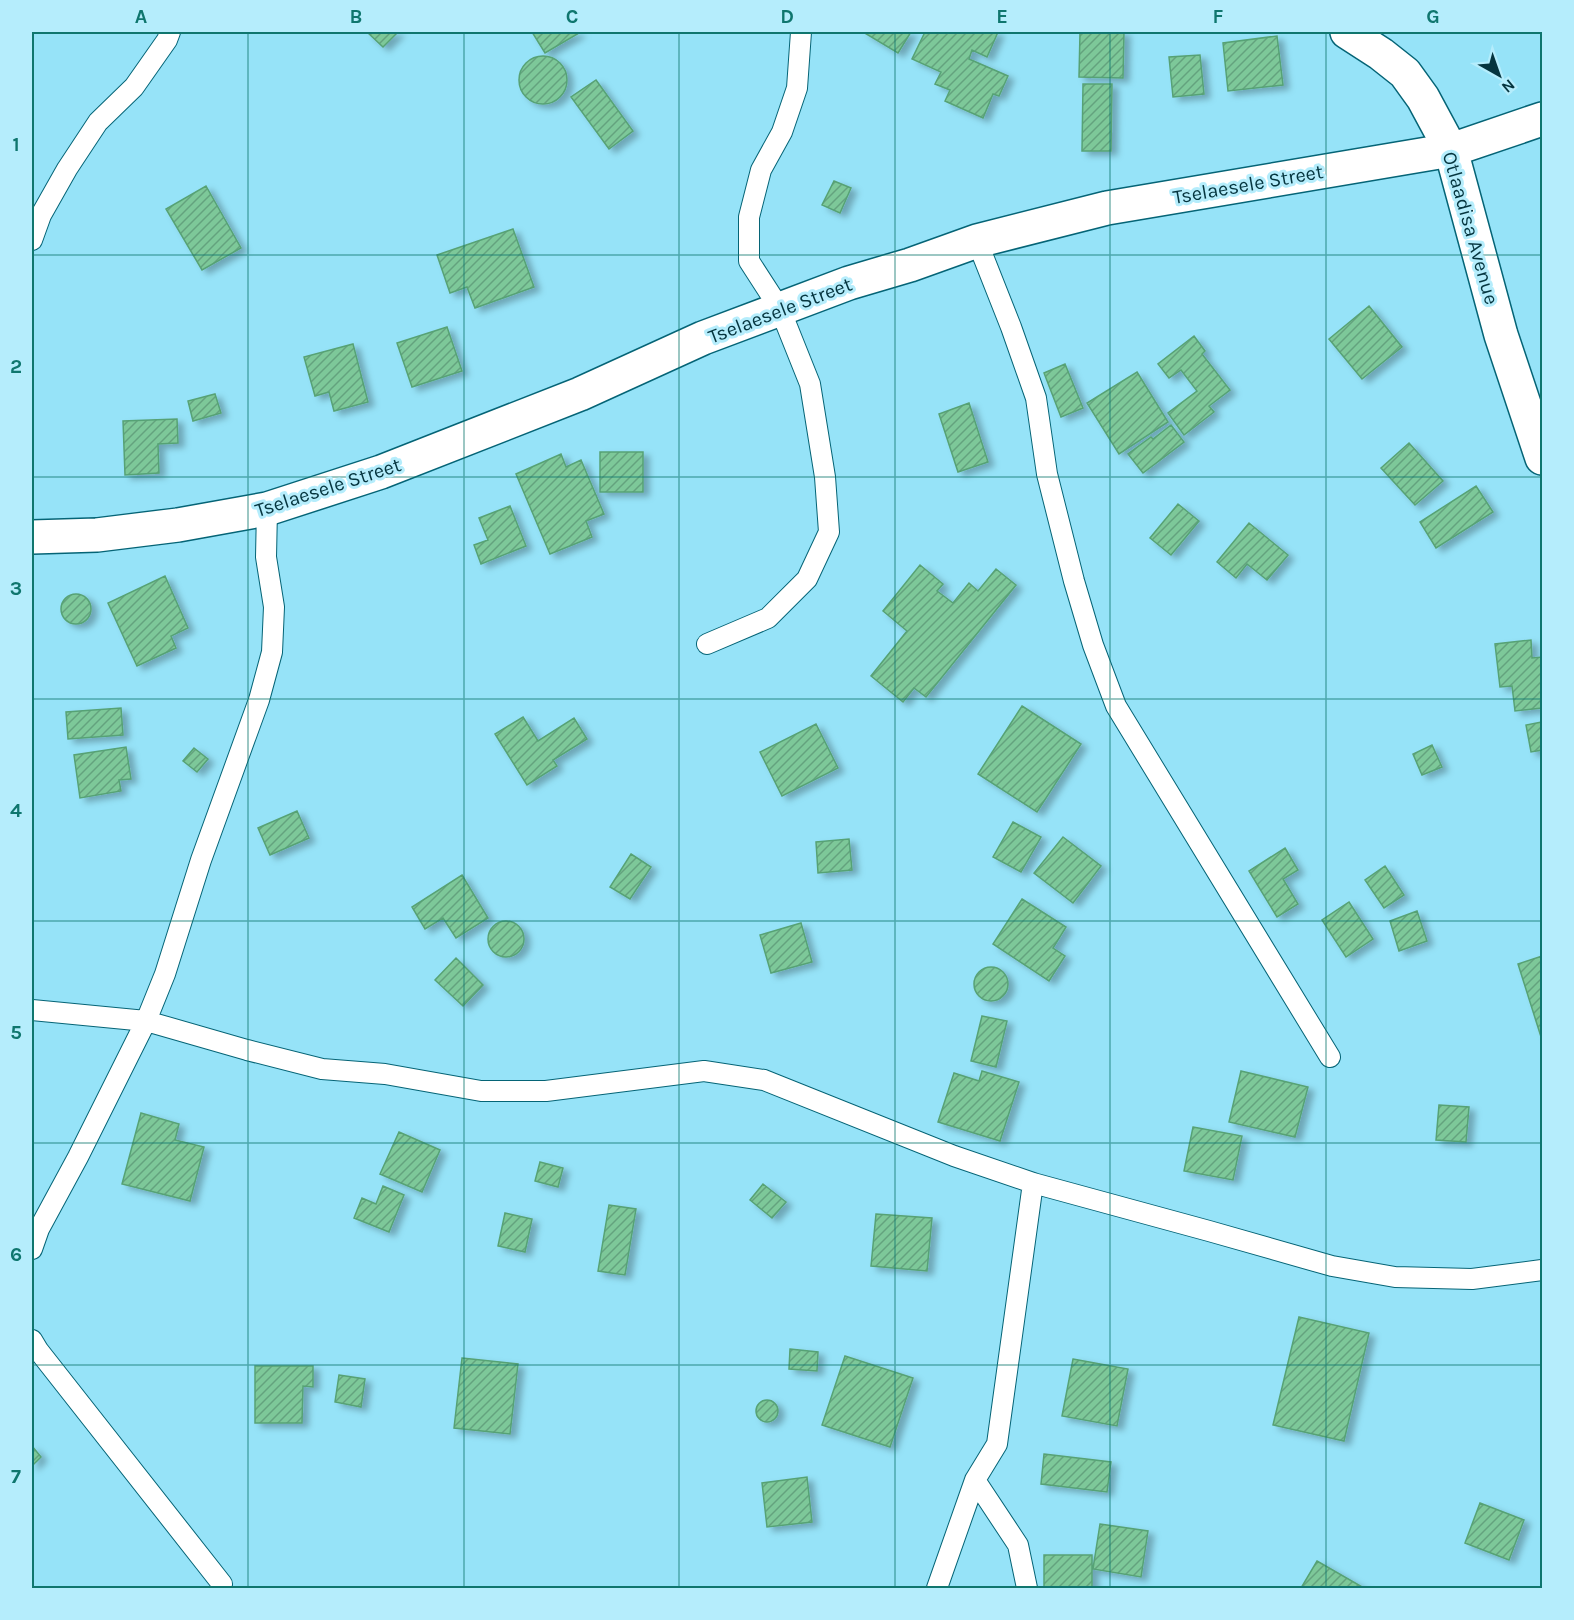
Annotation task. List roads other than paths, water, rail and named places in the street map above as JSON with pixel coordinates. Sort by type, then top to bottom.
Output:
[{"type":"street","name":"Otlaadisa Avenue","points":[[1347,32],[1405,73],[1423,98],[1451,150],[1501,335],[1542,458]]},
{"type":"street","name":"Tselaesele Street","points":[[32,537],[97,535],[178,525],[267,509],[381,472],[580,393],[704,338],[780,309],[849,283],[910,265],[977,241],[1107,208],[1451,150],[1542,119]]},
{"type":"lane","points":[[32,240],[41,215],[67,169],[98,122],[134,87],[168,40],[170,32]]},
{"type":"lane","points":[[707,644],[768,618],[807,579],[829,532],[825,477],[810,384],[780,309],[749,261],[749,217],[761,170],[782,132],[797,88],[801,32]]},
{"type":"lane","points":[[977,241],[1036,398],[1047,474],[1074,581],[1093,645],[1116,706],[1330,1057]]},
{"type":"lane","points":[[32,1249],[39,1230],[146,1021],[165,974],[201,860],[259,700],[272,651],[274,607],[266,557],[267,509]]},
{"type":"lane","points":[[32,1010],[146,1021],[322,1069],[385,1074],[481,1091],[546,1091],[704,1071],[764,1080],[954,1156],[1033,1183],[1332,1266],[1395,1277],[1472,1279],[1542,1270]]},
{"type":"lane","points":[[937,1588],[975,1480],[997,1444],[1033,1183]]},
{"type":"lane","points":[[32,1340],[222,1584]]},
{"type":"lane","points":[[975,1480],[1018,1545],[1027,1588]]}]
